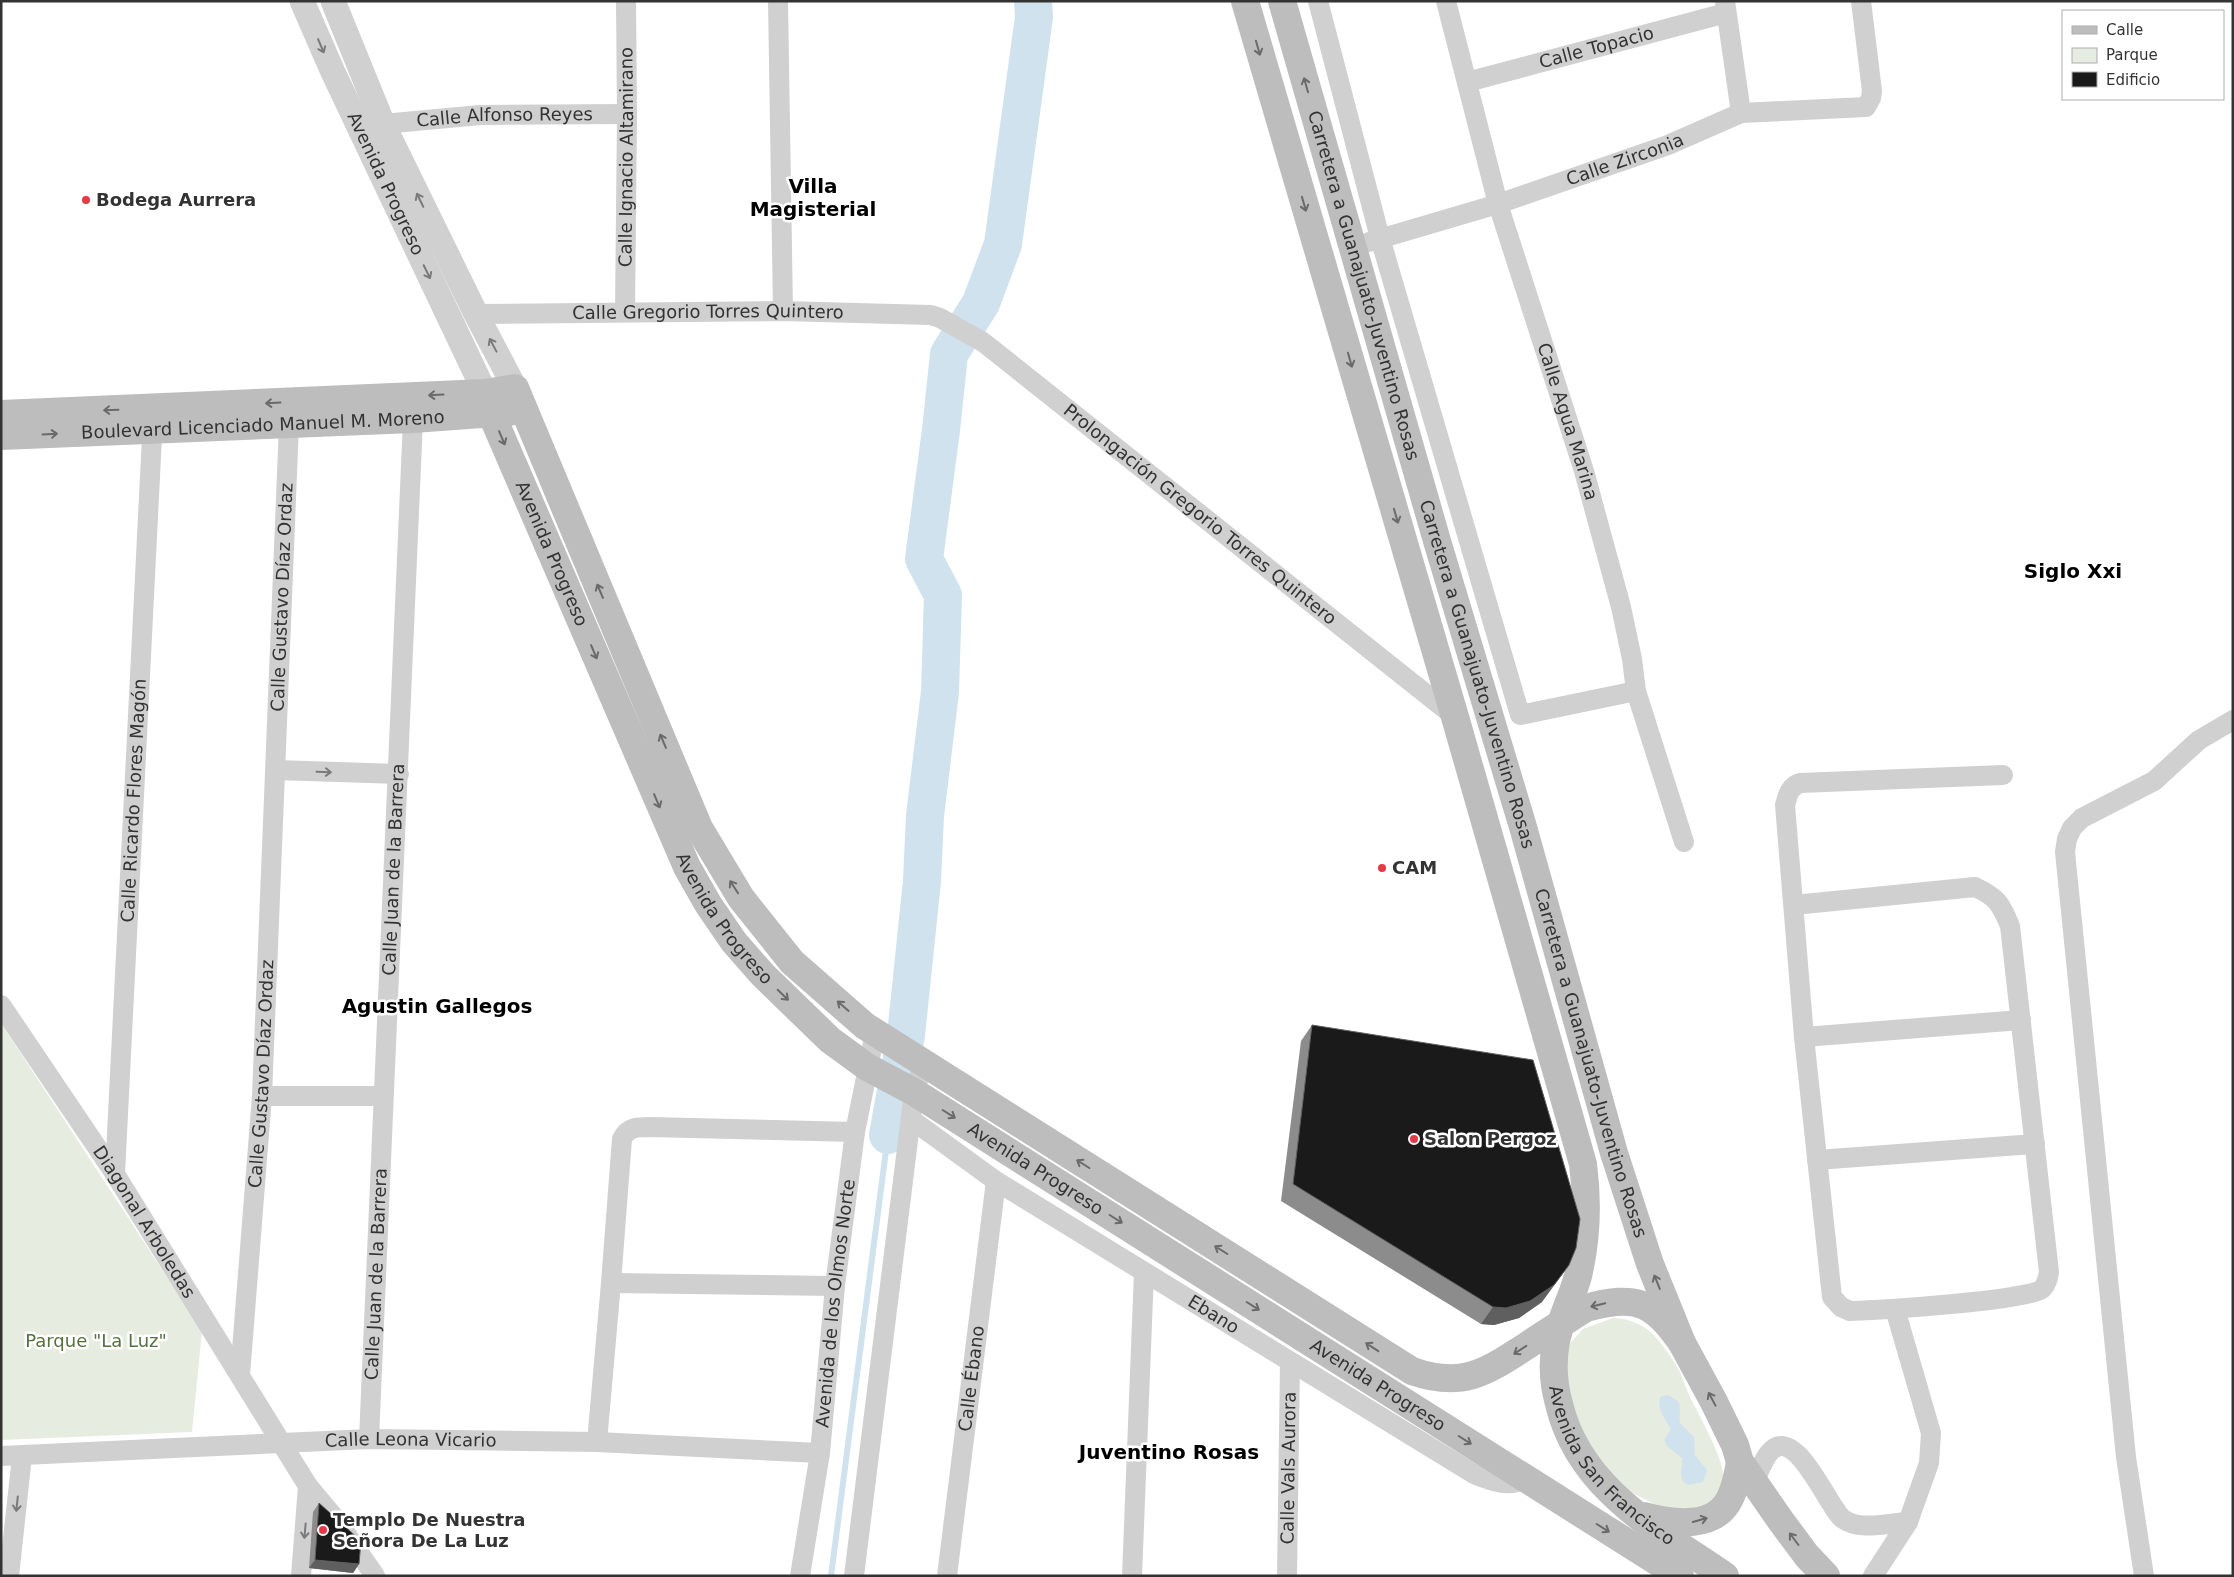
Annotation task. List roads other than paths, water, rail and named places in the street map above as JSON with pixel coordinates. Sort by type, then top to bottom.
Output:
[{"type":"main road","name":"Carretera a Guanajuato-Juventino Rosas","points":[[1244,1],[1455,717],[1583,1164],[1587,1195],[1586,1230],[1577,1278],[1560,1323]]},
{"type":"main road","name":"Carretera a Guanajuato-Juventino Rosas","points":[[1282,1],[1437,541],[1523,827],[1614,1153],[1650,1264],[1682,1343]]},
{"type":"main road","name":"Boulevard Licenciado Manuel M. Moreno","points":[[1,436],[153,418],[520,400]]},
{"type":"main road","name":"Avenida Progreso","points":[[520,400],[699,828],[741,898],[792,962],[865,1026],[919,1062],[1412,1371],[1429,1377],[1448,1379],[1483,1373],[1586,1308],[1624,1301],[1651,1308],[1662,1317],[1682,1343]]},
{"type":"main road","name":"Boulevard Licenciado Manuel M. Moreno","points":[[1,414],[289,424],[413,419],[488,403]]},
{"type":"main road","name":"Avenida Progreso","points":[[488,403],[686,867],[734,942],[763,975],[830,1040],[870,1069],[911,1091],[1680,1576]]},
{"type":"main road","points":[[1295,1332],[1310,1306]]},
{"type":"main road","name":"Avenida San Francisco","points":[[1560,1323],[1554,1356],[1553,1373],[1555,1389],[1566,1431],[1578,1454],[1616,1497],[1636,1514],[1725,1576]]},
{"type":"main road","points":[[1682,1343],[1714,1402],[1747,1471],[1781,1522],[1807,1556],[1826,1576]]},
{"type":"main road","points":[[1547,1493],[1636,1514],[1677,1522],[1694,1523],[1708,1518],[1725,1507],[1747,1471]]},
{"type":"street","name":"Avenida Progreso","points":[[302,1],[336,79],[488,403]]},
{"type":"street","name":"Avenida Progreso","points":[[333,1],[383,124],[520,400]]},
{"type":"street","name":"Calle Ignacio Altamirano","points":[[625,312],[626,1]]},
{"type":"street","points":[[778,1],[783,311]]},
{"type":"street","points":[[1318,1],[1380,238],[1520,714],[1636,691]]},
{"type":"street","name":"Calle Agua Marina","points":[[1446,1],[1498,204],[1584,471],[1622,607],[1636,691],[1684,842]]},
{"type":"street","name":"Calle Zirconia","points":[[1353,248],[1380,238],[1498,204],[1668,145],[1741,113],[1858,109],[1866,107],[1870,103],[1872,91],[1861,1]]},
{"type":"street","points":[[1725,7],[1741,113]]},
{"type":"street","name":"Calle Topacio","points":[[1467,82],[1725,7]]},
{"type":"street","name":"Calle Alfonso Reyes","points":[[383,124],[480,115],[627,114]]},
{"type":"street","name":"Calle Gregorio Torres Quintero","points":[[476,314],[783,311],[931,315],[940,318]]},
{"type":"street","name":"Prolongación Gregorio Torres Quintero","points":[[940,318],[983,342],[1455,717]]},
{"type":"street","name":"Calle Ricardo Flores Magón","points":[[115,1174],[153,418]]},
{"type":"street","name":"Calle Juan de la Barrera","points":[[369,1440],[413,419]]},
{"type":"street","name":"Calle Gustavo Díaz Ordaz","points":[[240,1375],[262,1096],[289,424]]},
{"type":"street","points":[[2144,1576],[2126,1457],[2065,852],[2067,839],[2072,828],[2082,818],[2154,781],[2199,740],[2233,720]]},
{"type":"street","points":[[276,770],[399,774]]},
{"type":"street","points":[[1794,905],[1975,887],[1991,894],[2002,906],[2010,926],[2049,1272],[2047,1282],[2041,1290],[2032,1294],[1998,1298],[1895,1309],[1850,1311],[1840,1308],[1832,1297],[1804,1037],[1785,805],[1788,791],[1794,785],[1800,783],[2003,776]]},
{"type":"street","name":"Diagonal Arboledas","points":[[1,1005],[115,1174],[283,1442],[308,1486],[338,1522],[375,1576]]},
{"type":"street","points":[[1804,1037],[2021,1020]]},
{"type":"street","name":"Avenida de los Olmos Norte","points":[[800,1576],[820,1453],[835,1286],[855,1132],[878,1035]]},
{"type":"street","points":[[854,1576],[912,1120],[911,1091],[919,1062]]},
{"type":"street","points":[[262,1096],[383,1096]]},
{"type":"street","name":"Ebano","points":[[912,1120],[996,1181],[1474,1474],[1487,1480],[1510,1484],[1524,1478]]},
{"type":"street","points":[[596,1442],[612,1283],[622,1139],[630,1129],[650,1127],[855,1132]]},
{"type":"street","points":[[1817,1160],[2035,1144]]},
{"type":"street","name":"Calle Ébano","points":[[947,1576],[996,1181]]},
{"type":"street","points":[[1132,1576],[1144,1272]]},
{"type":"street","points":[[612,1283],[835,1286]]},
{"type":"street","points":[[1873,1576],[1908,1522],[1929,1463],[1931,1433],[1895,1309]]},
{"type":"street","name":"Calle Vals Aurora","points":[[1288,1576],[1290,1362]]},
{"type":"street","name":"Calle Leona Vicario","points":[[1,1456],[283,1442],[369,1440],[596,1442],[820,1453]]},
{"type":"street","points":[[1747,1471],[1775,1447],[1786,1447],[1794,1450],[1802,1459],[1841,1518],[1853,1524],[1908,1522]]},
{"type":"street","points":[[9,1576],[22,1456]]},
{"type":"street","points":[[301,1576],[308,1486]]},
{"type":"water","points":[[1667,1395],[1679,1403],[1680,1423],[1694,1437],[1695,1455],[1707,1470],[1703,1482],[1688,1485],[1685,1483],[1682,1477],[1682,1458],[1667,1446],[1664,1440],[1671,1429],[1662,1414],[1659,1402],[1660,1397]]},
{"type":"waterway","points":[[888,1135],[906,1035],[922,881],[925,816],[940,692],[943,595],[924,559],[949,354],[981,303],[1003,244],[1034,17],[1033,1]]},
{"type":"waterway","points":[[831,1576],[888,1135]]},
{"type":"place","name":"Bodega Aurrera","points":[[86,200]]},
{"type":"place","name":"CAM","points":[[1382,868]]},
{"type":"place","name":"Salon Pergoz","points":[[1414,1139]]},
{"type":"place","name":"Templo De Nuestra Señora De La Luz","points":[[323,1530]]},
{"type":"district","name":"Villa Magisterial","points":[[813,198]]},
{"type":"district","name":"Siglo Xxi","points":[[2073,571]]},
{"type":"district","name":"Agustin Gallegos","points":[[437,1006]]},
{"type":"district","name":"Juventino Rosas","points":[[1169,1452]]},
{"type":"park label","name":"Parque \"La Luz\"","points":[[96,1341]]}]
